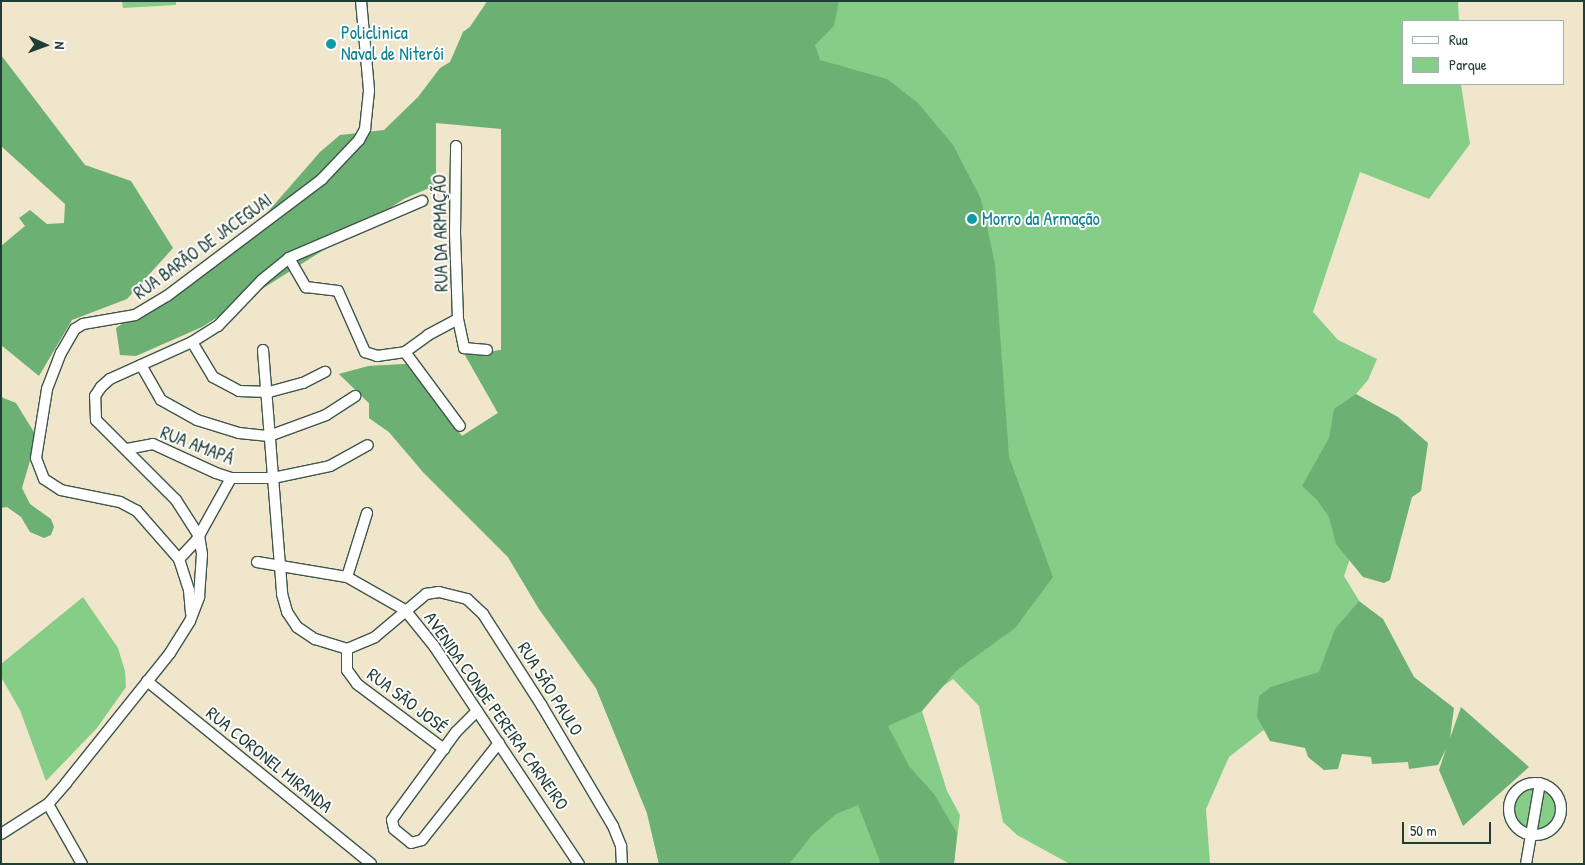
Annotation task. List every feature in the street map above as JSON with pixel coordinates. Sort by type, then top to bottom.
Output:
[{"type":"street","name":"RUA BARÃO DE JACEGUAI","points":[[191,617],[190,590],[179,559],[137,511],[120,502],[61,490],[44,479],[36,458],[47,389],[61,353],[75,329],[83,324],[135,315],[167,296],[322,179],[359,140],[365,129],[369,90],[361,1]]},
{"type":"street","name":"RUA DA ARMAÇÃO","points":[[456,146],[455,234],[458,319],[464,348],[487,350]]},
{"type":"street","name":"RUA DA ARMAÇÃO","points":[[200,536],[176,500],[96,420],[95,396],[110,379],[192,342],[218,326],[262,280],[289,258],[422,202]]},
{"type":"street","points":[[289,258],[306,287],[338,291],[365,352],[377,356],[405,352],[428,335],[458,319]]},
{"type":"street","points":[[192,342],[213,377],[239,390],[269,392],[302,383],[325,372]]},
{"type":"street","points":[[263,350],[269,392],[269,436],[282,594],[297,627],[315,639],[347,649]]},
{"type":"street","points":[[405,352],[460,426]]},
{"type":"street","points":[[141,365],[161,400],[197,420],[239,432],[269,436],[326,415],[355,396]]},
{"type":"street","name":"RUA AMAPÁ","points":[[127,449],[153,444],[231,478],[273,478],[330,466],[368,445]]},
{"type":"street","points":[[179,559],[200,536],[231,478]]},
{"type":"street","points":[[347,577],[367,512]]},
{"type":"street","points":[[1,834],[48,804],[170,653],[191,617],[201,583],[200,536]]},
{"type":"street","name":"AVENIDA CONDE PEREIRA CARNEIRO","points":[[257,562],[347,577],[405,610],[434,646],[476,712],[499,743],[579,864]]},
{"type":"street","name":"RUA SÃO PAULO","points":[[347,649],[375,637],[426,594],[439,592],[466,599],[483,614],[542,706],[613,826],[621,846],[622,864]]},
{"type":"street","name":"RUA SÃO JOSÉ","points":[[347,649],[347,670],[357,684],[444,749]]},
{"type":"street","name":"RUA CORONEL MIRANDA","points":[[148,681],[371,864]]},
{"type":"street","points":[[476,712],[444,749],[392,820],[394,829],[411,843],[422,840],[499,743]]},
{"type":"street","points":[[1531,782],[1540,783],[1555,792],[1562,808],[1556,825],[1549,832],[1532,835],[1517,828],[1512,821],[1509,805],[1516,790],[1531,782]]},
{"type":"street","points":[[1526,864],[1540,783]]},
{"type":"street","points":[[48,804],[82,864]]},
{"type":"green space","points":[[122,1],[176,1],[176,5],[123,8]]},
{"type":"green space","points":[[487,1],[1458,1],[1459,20],[1402,20],[1402,85],[1461,85],[1470,144],[1429,199],[1360,172],[1313,312],[1338,340],[1377,359],[1368,380],[1356,394],[1359,532],[1344,576],[1375,627],[1274,722],[1229,757],[1206,809],[1210,864],[1070,864],[1017,835],[1003,822],[979,706],[953,679],[938,690],[922,711],[947,791],[960,815],[954,864],[792,864],[778,856],[765,864],[659,864],[647,813],[596,688],[539,609],[508,557],[423,472],[389,432],[369,418],[369,403],[339,374],[369,366],[406,364],[462,436],[498,413],[465,355],[501,350],[501,129],[460,105],[457,53],[463,32],[470,27]]},
{"type":"green space","points":[[488,1],[839,1],[834,26],[815,45],[820,60],[887,79],[918,103],[953,145],[981,199],[995,264],[1009,457],[1053,577],[1015,628],[956,671],[922,711],[888,726],[909,766],[934,794],[957,833],[954,864],[881,864],[858,805],[836,814],[812,835],[790,863],[659,864],[647,813],[596,688],[539,609],[508,557],[423,472],[389,432],[369,418],[369,403],[339,374],[369,366],[406,364],[462,436],[498,413],[465,355],[501,350],[501,129],[436,123],[436,185],[404,199],[202,327],[136,356],[120,355],[116,328],[245,238],[320,152],[340,135],[384,130],[418,97],[440,68],[450,62],[463,32],[470,27]]},
{"type":"green space","points":[[1,55],[85,165],[131,181],[173,248],[127,299],[72,320],[39,376],[1,345],[1,246],[25,226],[19,218],[30,210],[47,224],[64,223],[65,204],[1,146]]},
{"type":"green space","points":[[1356,394],[1398,417],[1428,443],[1421,491],[1412,497],[1390,580],[1384,583],[1363,577],[1336,544],[1329,517],[1317,500],[1302,486],[1329,438],[1334,409]]},
{"type":"green space","points":[[1,397],[16,403],[37,437],[22,488],[30,504],[51,519],[54,527],[51,535],[44,538],[30,532],[21,517],[7,507],[1,508]]},
{"type":"green space","points":[[83,597],[118,648],[125,671],[126,687],[97,728],[46,781],[20,710],[1,677],[1,664]]},
{"type":"green space","points":[[1359,601],[1383,619],[1414,677],[1454,708],[1450,738],[1461,707],[1529,767],[1463,826],[1439,770],[1446,749],[1438,765],[1409,769],[1408,762],[1372,764],[1371,757],[1342,754],[1338,769],[1324,770],[1308,757],[1305,748],[1270,741],[1257,717],[1259,696],[1271,687],[1319,672],[1335,629]]},
{"type":"green space","points":[[1531,785],[1537,785],[1530,832],[1518,825],[1512,811],[1517,794]]},
{"type":"green space","points":[[1542,786],[1558,800],[1558,818],[1548,830],[1534,833]]},
{"type":"place","name":"Policlinica Naval de Niterói","points":[[331,44]]},
{"type":"place","name":"Morro da Armação","points":[[972,219]]}]
